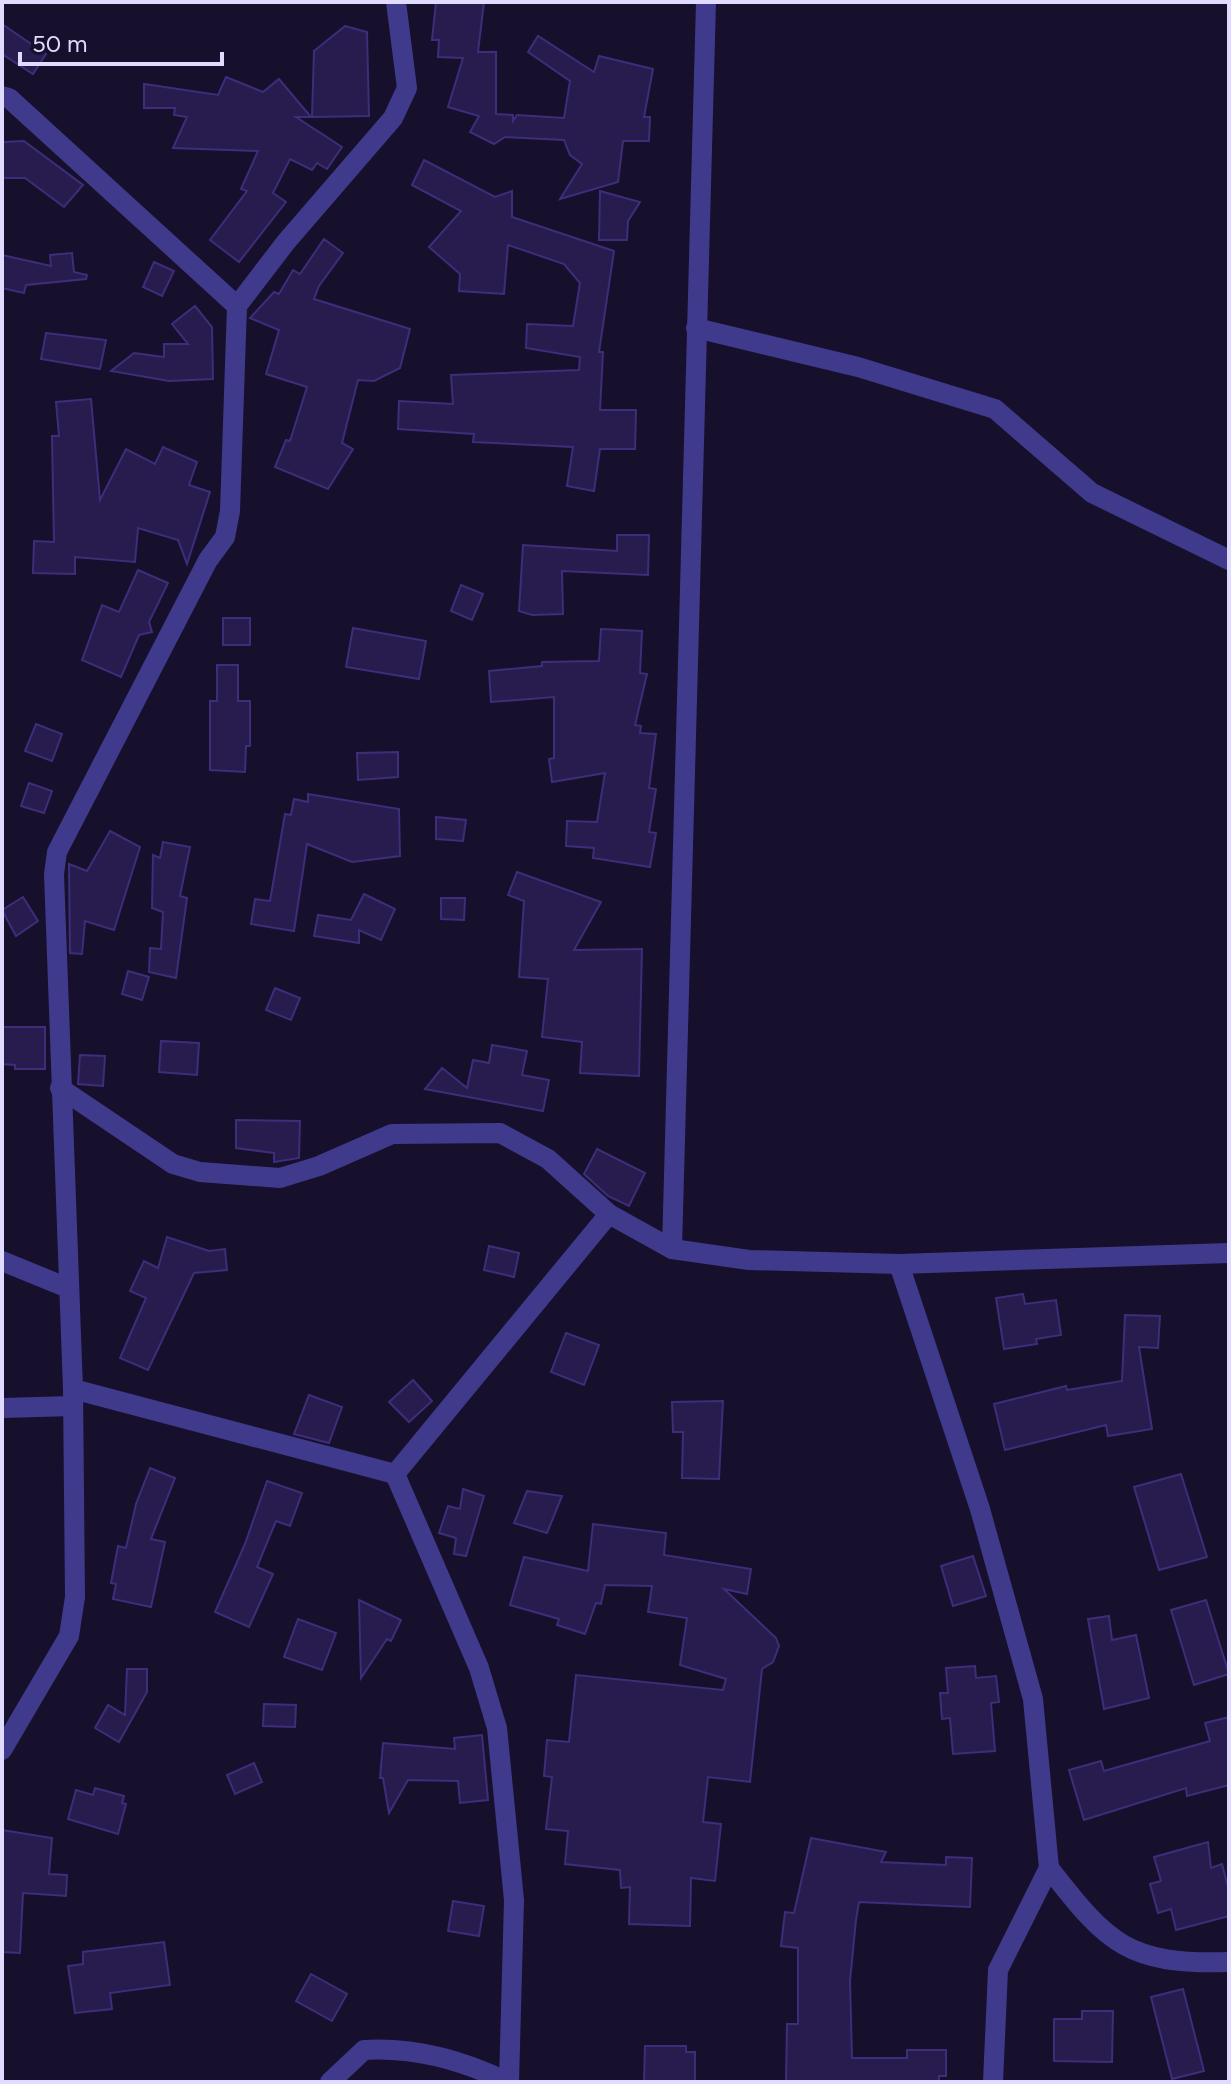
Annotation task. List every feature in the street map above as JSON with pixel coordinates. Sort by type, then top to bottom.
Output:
[{"type":"street","points":[[2,1750],[69,1636],[75,1597],[73,1398],[54,874],[57,852],[208,560],[225,537],[230,511],[237,306],[286,242],[393,118],[407,88],[396,2]]},
{"type":"street","points":[[672,1249],[706,2]]},
{"type":"street","points":[[2,96],[9,98],[237,306]]},
{"type":"street","points":[[696,328],[858,367],[995,409],[1092,493],[1229,560]]},
{"type":"street","points":[[60,1088],[173,1164],[200,1172],[280,1178],[319,1166],[392,1134],[500,1133],[548,1159],[609,1214],[672,1249],[749,1260],[899,1264],[1228,1256]]},
{"type":"street","points":[[395,1474],[609,1214]]},
{"type":"street","points":[[2,1261],[68,1288]]},
{"type":"street","points":[[899,1264],[980,1509],[1033,1699],[1049,1868],[998,1970],[993,2082]]},
{"type":"street","points":[[2,1408],[73,1398],[395,1474]]},
{"type":"street","points":[[330,2082],[364,2050],[397,2048],[429,2053],[508,2082],[514,1900],[497,1728],[479,1668],[395,1474]]},
{"type":"street","points":[[1049,1868],[1093,1925],[1133,1952],[1189,1963],[1229,1962]]},
{"type":"building","points":[[436,2],[484,2],[478,52],[496,52],[496,114],[513,115],[513,121],[517,115],[564,118],[570,81],[528,52],[538,36],[594,72],[599,56],[653,69],[644,117],[650,117],[649,141],[623,141],[618,182],[560,199],[582,164],[570,155],[564,140],[505,137],[494,144],[470,132],[479,116],[448,107],[463,58],[438,57],[439,40],[432,40]]},
{"type":"building","points":[[2,24],[46,54],[33,74],[2,54]]},
{"type":"building","points":[[345,26],[367,32],[369,116],[312,117],[314,51]]},
{"type":"building","points":[[226,77],[263,92],[279,79],[311,117],[296,117],[342,147],[327,169],[317,163],[312,170],[290,159],[273,193],[286,202],[239,262],[210,240],[247,191],[241,189],[258,151],[173,148],[187,117],[174,115],[175,108],[144,108],[144,84],[218,95]]},
{"type":"building","points":[[24,141],[83,185],[64,207],[25,178],[2,178],[2,142]]},
{"type":"building","points":[[424,160],[495,197],[512,191],[512,217],[614,251],[599,352],[603,352],[600,410],[636,410],[635,449],[600,449],[594,491],[567,486],[573,447],[473,442],[474,434],[398,429],[399,401],[453,404],[451,375],[579,370],[580,357],[526,348],[527,324],[573,326],[580,283],[564,264],[508,245],[504,294],[459,291],[460,274],[429,247],[461,211],[412,185]]},
{"type":"building","points":[[600,191],[640,202],[628,221],[627,240],[599,240]]},
{"type":"building","points":[[324,239],[343,253],[319,286],[314,299],[410,329],[400,368],[374,381],[358,380],[342,443],[353,449],[328,489],[275,467],[286,440],[290,441],[307,387],[266,374],[279,330],[250,318],[274,292],[279,294],[293,270],[300,274]]},
{"type":"building","points":[[72,253],[74,272],[87,275],[86,279],[26,285],[24,293],[2,288],[2,255],[51,266],[50,255]]},
{"type":"building","points":[[154,262],[174,271],[162,296],[143,287]]},
{"type":"building","points":[[195,306],[212,327],[213,379],[169,381],[111,371],[134,353],[164,357],[164,344],[188,344],[172,324]]},
{"type":"building","points":[[46,333],[106,340],[100,369],[41,359]]},
{"type":"building","points":[[91,399],[100,500],[126,449],[155,464],[163,447],[197,462],[189,485],[210,492],[187,564],[178,540],[138,528],[135,562],[75,557],[75,574],[33,573],[34,541],[54,542],[52,436],[59,436],[56,402]]},
{"type":"building","points":[[617,535],[649,535],[648,575],[562,571],[563,614],[532,615],[519,611],[523,545],[617,551]]},
{"type":"building","points":[[138,570],[168,583],[149,622],[152,632],[139,635],[121,677],[82,660],[102,605],[119,612]]},
{"type":"building","points":[[461,585],[483,594],[472,620],[451,611]]},
{"type":"building","points":[[223,618],[250,618],[250,645],[223,645]]},
{"type":"building","points":[[353,628],[426,641],[419,679],[346,667]]},
{"type":"building","points":[[601,629],[642,631],[640,673],[647,674],[635,725],[641,726],[640,733],[656,734],[649,788],[656,789],[649,832],[656,833],[650,867],[593,858],[594,848],[566,846],[567,821],[597,822],[605,773],[552,782],[549,759],[554,758],[554,697],[491,702],[489,671],[542,666],[542,662],[599,661]]},
{"type":"building","points":[[217,665],[238,665],[238,701],[250,701],[250,746],[246,746],[245,772],[210,770],[210,701],[217,701]]},
{"type":"building","points":[[36,724],[62,734],[52,761],[25,751]]},
{"type":"building","points":[[398,752],[398,777],[358,780],[357,753]]},
{"type":"building","points":[[29,783],[52,791],[44,813],[21,806]]},
{"type":"building","points":[[308,794],[399,809],[400,856],[352,862],[307,844],[294,931],[251,924],[255,899],[270,901],[285,814],[291,815],[294,799],[308,802]]},
{"type":"building","points":[[436,817],[466,820],[463,841],[436,839]]},
{"type":"building","points":[[110,831],[140,847],[114,930],[85,921],[82,954],[70,953],[69,864],[87,871]]},
{"type":"building","points":[[163,842],[190,847],[180,896],[187,898],[176,978],[149,972],[150,948],[161,949],[163,912],[152,908],[153,855],[160,858]]},
{"type":"building","points":[[517,872],[601,902],[574,950],[642,949],[639,1076],[580,1073],[582,1042],[542,1037],[548,979],[519,977],[524,901],[508,895]]},
{"type":"building","points":[[364,894],[395,909],[381,940],[359,930],[359,943],[314,936],[318,915],[351,920]]},
{"type":"building","points":[[23,897],[38,921],[16,936],[2,910]]},
{"type":"building","points":[[441,898],[465,898],[464,920],[441,919]]},
{"type":"building","points":[[128,971],[149,977],[142,1000],[122,994]]},
{"type":"building","points":[[275,988],[300,998],[291,1020],[266,1010]]},
{"type":"building","points":[[2,1027],[45,1027],[45,1069],[15,1069],[15,1065],[2,1064]]},
{"type":"building","points":[[161,1041],[199,1043],[197,1075],[159,1072]]},
{"type":"building","points":[[492,1045],[527,1051],[522,1075],[549,1080],[543,1111],[425,1089],[442,1068],[467,1088],[473,1060],[489,1063]]},
{"type":"building","points":[[80,1055],[105,1056],[103,1086],[78,1084]]},
{"type":"building","points":[[236,1120],[300,1121],[299,1158],[274,1162],[274,1153],[236,1148]]},
{"type":"building","points":[[597,1149],[645,1173],[629,1206],[608,1196],[584,1174]]},
{"type":"building","points":[[167,1237],[209,1251],[225,1249],[227,1270],[194,1273],[148,1370],[120,1358],[146,1298],[130,1291],[144,1261],[158,1268]]},
{"type":"building","points":[[489,1246],[519,1253],[514,1277],[484,1270]]},
{"type":"building","points":[[1023,1294],[1025,1304],[1056,1300],[1061,1335],[1036,1339],[1037,1344],[1004,1349],[996,1298]]},
{"type":"building","points":[[1125,1315],[1160,1316],[1158,1348],[1139,1347],[1152,1429],[1108,1436],[1106,1425],[1005,1450],[994,1404],[1066,1386],[1067,1390],[1122,1381]]},
{"type":"building","points":[[566,1333],[599,1345],[584,1385],[551,1372]]},
{"type":"building","points":[[413,1380],[432,1401],[409,1422],[389,1402]]},
{"type":"building","points":[[309,1395],[342,1407],[329,1443],[294,1434]]},
{"type":"building","points":[[723,1401],[719,1479],[682,1478],[683,1432],[673,1432],[672,1402]]},
{"type":"building","points":[[150,1468],[175,1478],[151,1539],[165,1542],[151,1607],[113,1599],[116,1584],[111,1583],[118,1546],[126,1548],[136,1504]]},
{"type":"building","points":[[1181,1474],[1207,1557],[1159,1570],[1134,1487]]},
{"type":"building","points":[[267,1481],[302,1493],[290,1526],[276,1521],[257,1567],[273,1574],[249,1627],[215,1612],[245,1544]]},
{"type":"building","points":[[463,1489],[484,1496],[466,1556],[454,1554],[456,1538],[439,1533],[448,1506],[460,1509]]},
{"type":"building","points":[[527,1491],[562,1496],[547,1533],[514,1523]]},
{"type":"building","points":[[593,1524],[666,1533],[664,1555],[751,1569],[747,1594],[724,1589],[776,1638],[779,1646],[773,1662],[762,1669],[750,1782],[708,1777],[703,1822],[721,1824],[715,1881],[691,1878],[690,1926],[629,1924],[630,1887],[621,1888],[620,1870],[565,1864],[568,1831],[546,1829],[552,1777],[544,1776],[547,1740],[569,1742],[576,1675],[723,1690],[726,1679],[680,1665],[687,1618],[648,1612],[652,1586],[605,1585],[601,1604],[596,1603],[585,1634],[557,1625],[559,1619],[510,1605],[524,1557],[588,1571]]},
{"type":"building","points":[[973,1556],[986,1596],[953,1606],[941,1566]]},
{"type":"building","points":[[359,1600],[401,1620],[391,1641],[387,1639],[361,1678]]},
{"type":"building","points":[[1206,1600],[1229,1674],[1194,1685],[1171,1610]]},
{"type":"building","points":[[1109,1616],[1112,1640],[1136,1635],[1149,1698],[1104,1709],[1088,1619]]},
{"type":"building","points":[[298,1619],[336,1633],[322,1670],[284,1657]]},
{"type":"building","points":[[975,1666],[976,1678],[996,1676],[999,1702],[991,1703],[995,1751],[953,1754],[950,1718],[942,1719],[940,1693],[948,1693],[946,1668]]},
{"type":"building","points":[[127,1669],[147,1669],[147,1692],[119,1742],[95,1728],[108,1705],[125,1715]]},
{"type":"building","points":[[264,1704],[296,1705],[295,1727],[263,1726]]},
{"type":"building","points":[[1229,1717],[1229,1785],[1187,1796],[1186,1788],[1084,1820],[1069,1770],[1101,1761],[1104,1771],[1210,1741],[1205,1723]]},
{"type":"building","points":[[482,1735],[488,1800],[460,1803],[458,1781],[408,1780],[389,1813],[383,1778],[380,1778],[383,1743],[455,1749],[454,1738]]},
{"type":"building","points":[[254,1763],[262,1782],[235,1794],[227,1775]]},
{"type":"building","points":[[95,1788],[124,1796],[122,1803],[126,1804],[118,1834],[68,1819],[76,1790],[93,1795]]},
{"type":"building","points":[[2,1830],[52,1838],[49,1874],[67,1875],[66,1896],[23,1893],[20,1953],[2,1952]]},
{"type":"building","points":[[811,1838],[886,1852],[881,1862],[946,1865],[946,1857],[972,1858],[970,1907],[859,1902],[856,1920],[850,1981],[852,2058],[907,2058],[907,2050],[946,2050],[946,2076],[939,2076],[939,2082],[786,2082],[787,2024],[798,2024],[798,1948],[781,1946],[785,1912],[794,1913]]},
{"type":"building","points":[[1208,1842],[1211,1868],[1222,1864],[1229,1891],[1229,1916],[1176,1930],[1171,1909],[1158,1913],[1150,1884],[1161,1881],[1154,1857]]},
{"type":"building","points":[[453,1901],[484,1906],[479,1936],[448,1931]]},
{"type":"building","points":[[164,1942],[170,1985],[110,1993],[112,2009],[75,2013],[68,1966],[83,1964],[83,1952]]},
{"type":"building","points":[[311,1974],[347,1994],[332,2021],[296,2001]]},
{"type":"building","points":[[1183,1989],[1204,2071],[1172,2079],[1151,1997]]},
{"type":"building","points":[[1082,2011],[1113,2011],[1112,2062],[1054,2061],[1054,2019],[1082,2019]]},
{"type":"building","points":[[645,2046],[686,2046],[686,2052],[695,2052],[695,2082],[644,2082]]}]
